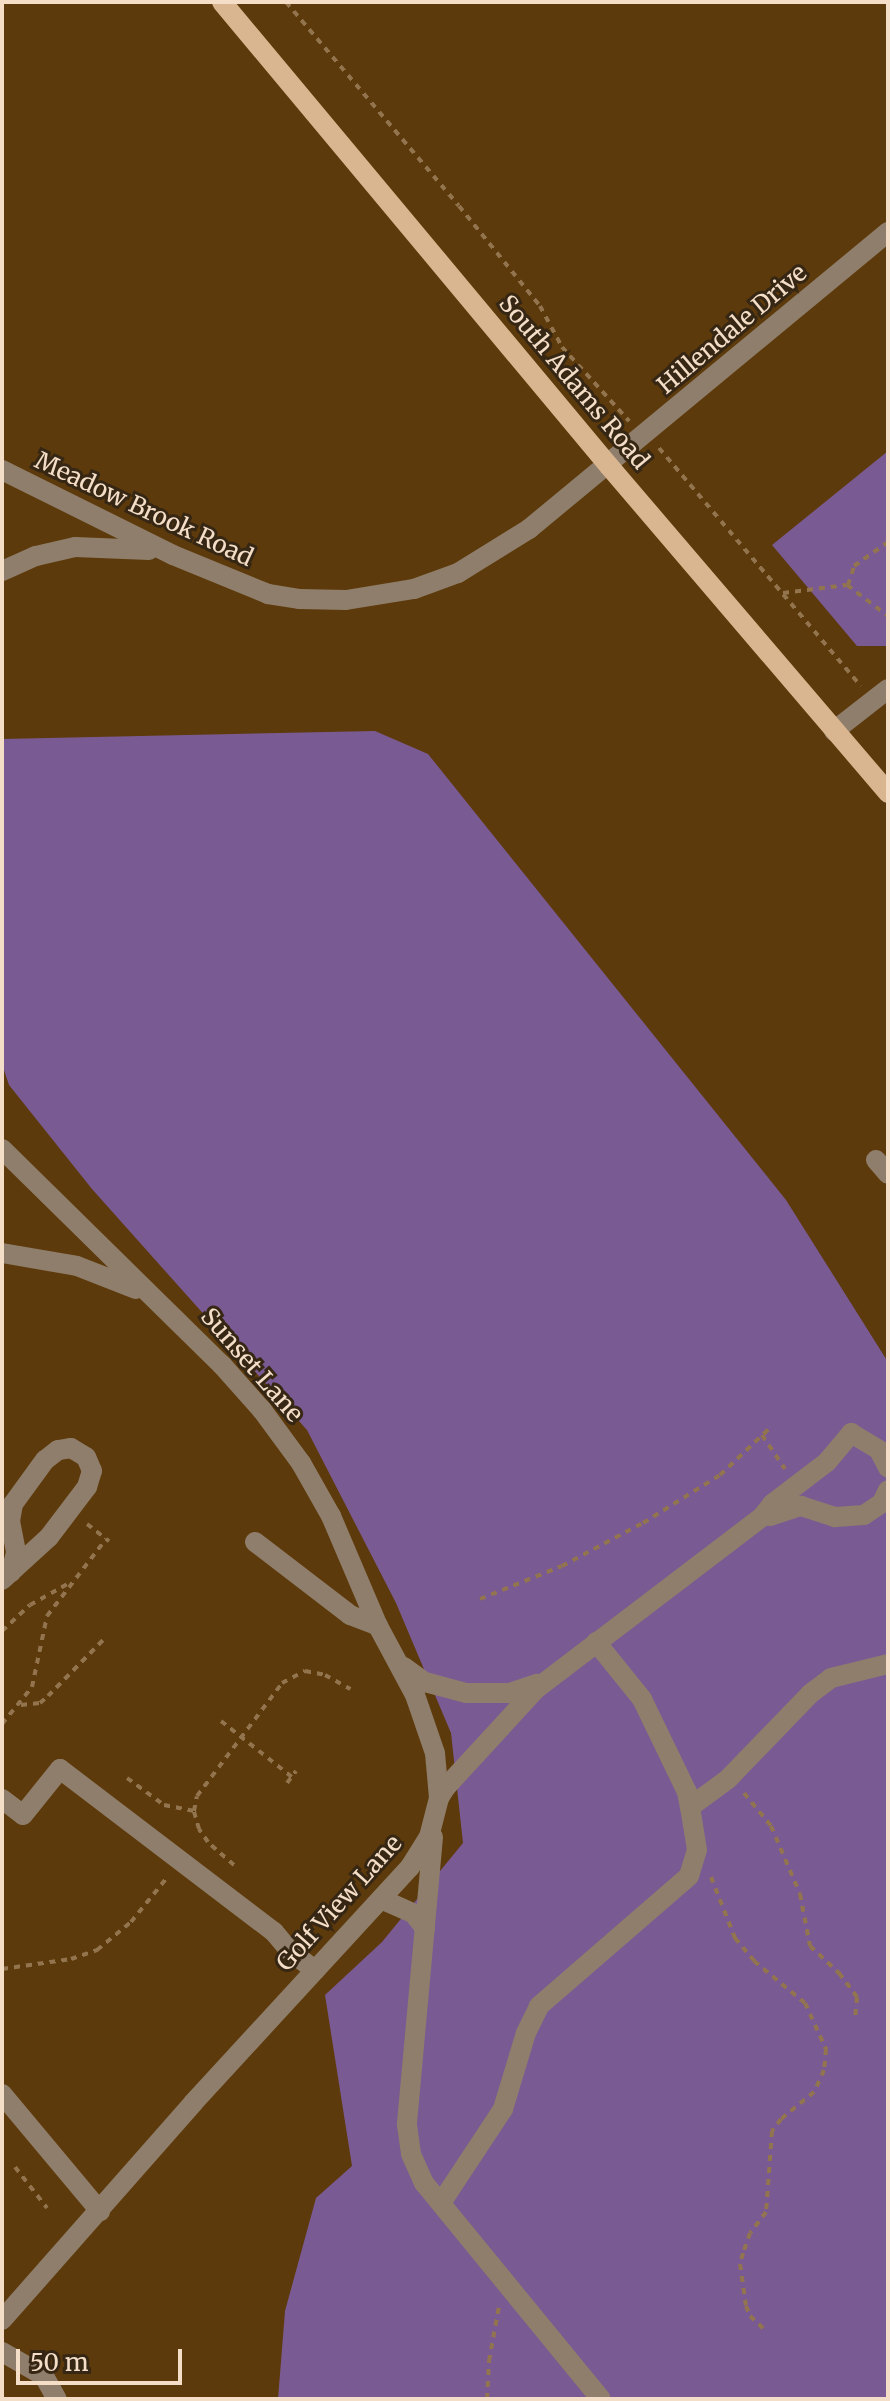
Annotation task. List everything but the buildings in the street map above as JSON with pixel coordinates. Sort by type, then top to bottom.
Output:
[{"type":"main road","name":"South Adams Road","points":[[222,2],[609,466],[888,793]]},
{"type":"street","name":"Hillendale Drive","points":[[609,466],[888,232]]},
{"type":"street","name":"Meadow Brook Road","points":[[2,470],[173,555],[241,585],[283,597],[322,601],[395,593],[431,584],[483,559],[529,529],[609,466]]},
{"type":"street","points":[[2,571],[36,556],[87,545],[135,547],[173,555]]},
{"type":"street","points":[[834,731],[888,689]]},
{"type":"street","name":"Sunset Lane","points":[[2,1149],[244,1388],[301,1463],[341,1536],[378,1626],[430,1732],[437,1807],[408,2138],[416,2169],[601,2399]]},
{"type":"street","points":[[2,1253],[94,1270],[137,1289],[165,1307]]},
{"type":"street","points":[[762,1517],[772,1504],[827,1462],[851,1433],[879,1450],[888,1468]]},
{"type":"street","points":[[71,1448],[86,1457],[92,1471],[87,1487],[49,1537],[6,1576],[16,1553],[10,1521],[13,1504],[45,1460],[58,1450],[71,1448]]},
{"type":"street","points":[[762,1517],[801,1506],[835,1517],[864,1515],[882,1503],[888,1490]]},
{"type":"street","name":"Golf View Lane","points":[[2,2320],[420,1854],[437,1807],[521,1704],[552,1675],[762,1517]]},
{"type":"street","points":[[255,1542],[350,1615],[378,1626]]},
{"type":"street","points":[[441,2203],[503,2109],[526,2033],[539,2006],[674,1893],[689,1876],[697,1850],[687,1792],[642,1699],[596,1642]]},
{"type":"street","points":[[397,1663],[425,1682],[466,1693],[510,1693],[552,1675]]},
{"type":"street","points":[[690,1807],[728,1779],[810,1694],[831,1678],[888,1664]]},
{"type":"street","points":[[2,1799],[23,1815],[60,1769],[274,1932],[289,1950],[315,1970]]},
{"type":"street","points":[[381,1899],[414,1914],[425,1928]]},
{"type":"street","points":[[2,2094],[100,2211]]},
{"type":"street","points":[[2,2352],[44,2376],[57,2399]]},
{"type":"path","points":[[286,2],[479,230],[540,306],[562,347],[631,424]]},
{"type":"path","points":[[659,448],[862,688]]},
{"type":"path","points":[[847,585],[854,566],[888,542]]},
{"type":"path","points":[[783,593],[847,585],[888,616]]},
{"type":"path","points":[[480,1599],[562,1566],[643,1523],[720,1475],[771,1427]]},
{"type":"path","points":[[762,1435],[793,1481]]},
{"type":"path","points":[[2,1724],[21,1705],[38,1669],[44,1621],[107,1540],[87,1524]]},
{"type":"path","points":[[2,1631],[30,1605],[75,1579]]},
{"type":"path","points":[[21,1705],[40,1703],[105,1638]]},
{"type":"path","points":[[234,1865],[208,1842],[194,1811],[197,1796],[282,1683],[305,1671],[325,1675],[350,1689]]},
{"type":"path","points":[[221,1721],[292,1777]]},
{"type":"path","points":[[287,1783],[296,1771]]},
{"type":"path","points":[[127,1778],[164,1805],[194,1811]]},
{"type":"path","points":[[728,1779],[771,1826],[800,1894],[806,1937],[816,1953],[851,1988],[858,2005],[855,2018]]},
{"type":"path","points":[[697,1850],[735,1938],[754,1961],[805,2003],[826,2049],[824,2070],[814,2092],[781,2119],[772,2131],[766,2212],[750,2233],[740,2264],[746,2306],[750,2316],[763,2328]]},
{"type":"path","points":[[2,1969],[71,1959],[97,1950],[123,1930],[172,1872]]},
{"type":"path","points":[[15,2167],[47,2208]]},
{"type":"path","points":[[487,2399],[489,2361],[504,2281]]},
{"type":"shaded area","points":[[888,451],[888,646],[857,646],[772,545]]},
{"type":"shaded area","points":[[375,731],[428,754],[786,1200],[888,1362],[888,2399],[278,2399],[285,2311],[316,2198],[352,2166],[325,1995],[382,1942],[463,1843],[451,1733],[396,1603],[307,1430],[92,1189],[9,1085],[2,1064],[2,739]]}]
